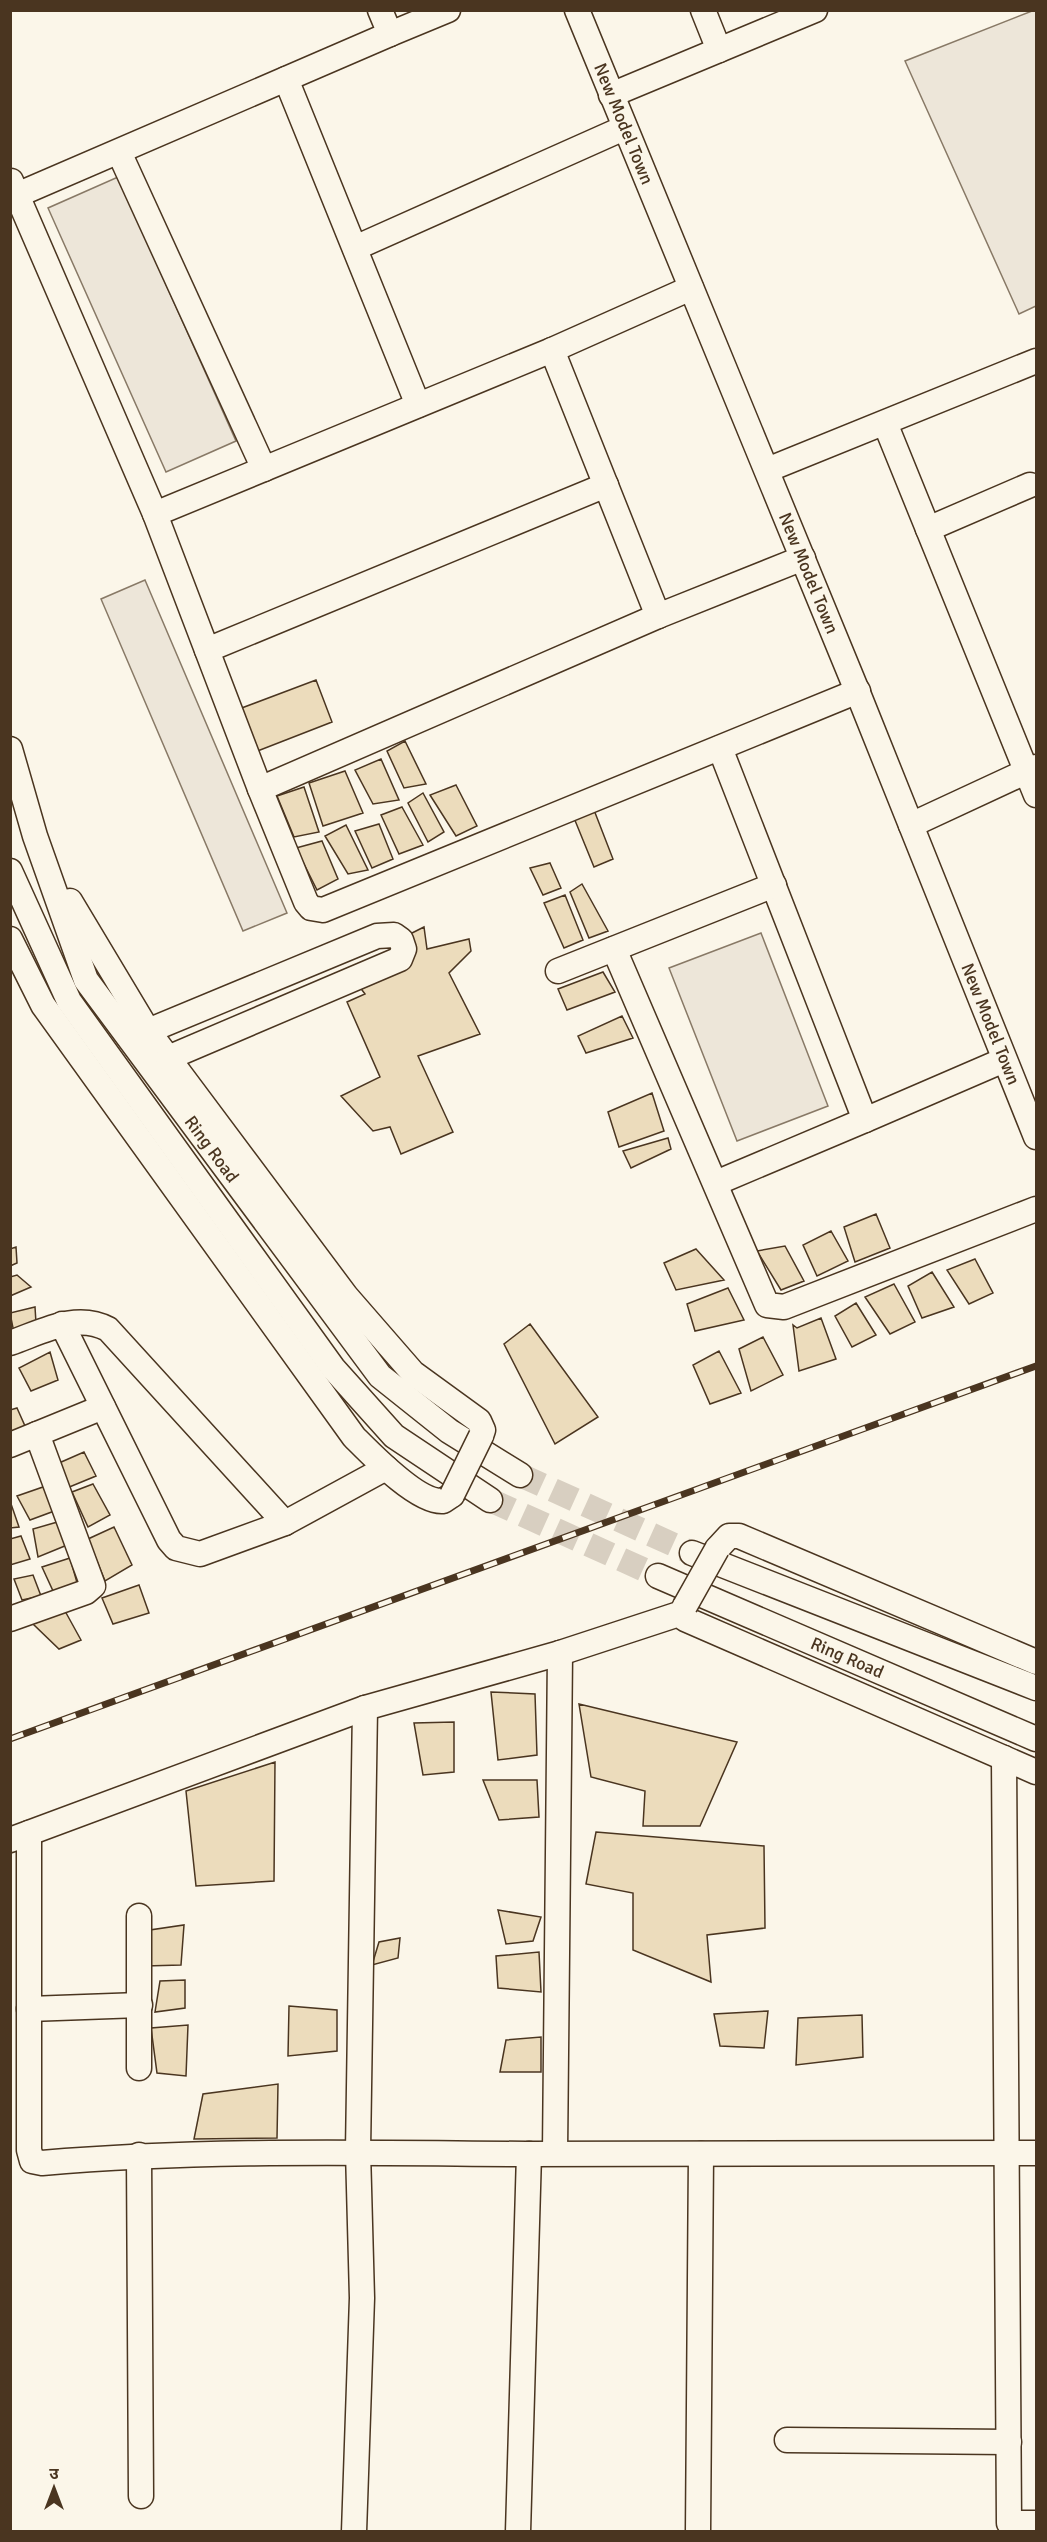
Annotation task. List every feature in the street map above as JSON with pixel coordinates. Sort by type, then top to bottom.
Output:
[{"type":"street","points":[[380,10],[390,34]]},
{"type":"street","points":[[448,10],[119,152],[14,188],[155,514],[260,789],[306,902],[311,908],[323,910],[858,691]]},
{"type":"street","name":"New Model Town","points":[[577,10],[858,691],[1036,1137]]},
{"type":"street","points":[[703,10],[719,50]]},
{"type":"street","points":[[611,95],[815,10]]},
{"type":"street","points":[[286,79],[418,405]]},
{"type":"street","points":[[355,248],[624,128]]},
{"type":"street","points":[[119,152],[264,470]]},
{"type":"street","points":[[155,514],[552,350],[692,288]]},
{"type":"street","points":[[552,350],[658,616]]},
{"type":"street","points":[[767,471],[1036,361]]},
{"type":"street","points":[[885,423],[928,529],[1032,769],[1036,795]]},
{"type":"street","points":[[207,650],[606,485]]},
{"type":"street","points":[[928,529],[1034,489]]},
{"type":"street","points":[[260,789],[658,616],[803,558]]},
{"type":"street","points":[[720,748],[865,1120]]},
{"type":"street","name":"Ring Road","points":[[10,749],[35,836],[86,980],[380,1376],[449,1431],[520,1475]]},
{"type":"street","points":[[911,825],[1032,769]]},
{"type":"street","points":[[10,939],[43,1005],[354,1437],[386,1468],[428,1498],[444,1501],[452,1495],[481,1436],[483,1430],[479,1421],[413,1373],[346,1296],[148,1031],[79,919],[35,836]]},
{"type":"street","name":"Ring Road","points":[[10,871],[69,1001],[333,1368],[394,1436],[490,1500]]},
{"type":"street","points":[[558,971],[774,885]]},
{"type":"street","points":[[148,1031],[377,936],[394,935],[401,940],[404,949],[400,959],[168,1058]]},
{"type":"street","points":[[614,949],[716,1182],[763,1301],[771,1307],[784,1306],[1036,1209]]},
{"type":"street","points":[[716,1182],[1004,1060]]},
{"type":"street","points":[[10,1343],[62,1324],[93,1321],[108,1329],[285,1523]]},
{"type":"street","points":[[62,1324],[169,1540],[176,1548],[200,1554],[285,1523],[386,1468]]},
{"type":"street","points":[[10,1445],[103,1407]]},
{"type":"street","points":[[12,1612],[86,1592],[94,1582],[37,1434]]},
{"type":"street","points":[[1036,1662],[739,1536],[729,1536],[717,1549],[684,1609],[685,1619],[1036,1772]]},
{"type":"street","points":[[692,1553],[1036,1688]]},
{"type":"street","name":"Ring Road","points":[[658,1576],[1036,1738]]},
{"type":"street","points":[[21,2162],[29,2150],[29,2009],[20,1836],[365,1708],[560,1653],[684,1609]]},
{"type":"street","points":[[555,2153],[556,1836],[560,1653]]},
{"type":"street","points":[[354,2532],[357,2498],[362,2298],[358,2151],[365,1708]]},
{"type":"street","points":[[1004,1758],[1009,2527],[1036,2523]]},
{"type":"street","points":[[139,1916],[140,2068]]},
{"type":"street","points":[[29,2009],[140,2005]]},
{"type":"street","points":[[21,2162],[42,2163],[139,2155],[358,2151],[529,2154],[1036,2153]]},
{"type":"street","points":[[518,2532],[529,2154]]},
{"type":"street","points":[[698,2532],[700,2154]]},
{"type":"street","points":[[139,2155],[141,2496]]},
{"type":"street","points":[[787,2440],[1009,2442]]},
{"type":"shaded area","points":[[1036,11],[1036,306],[1019,314],[905,61]]},
{"type":"shaded area","points":[[118,177],[236,441],[166,472],[48,208]]},
{"type":"shaded area","points":[[145,580],[287,913],[243,931],[101,599]]},
{"type":"shaded area","points":[[761,933],[828,1106],[737,1141],[669,968]]},
{"type":"building","points":[[316,680],[332,722],[255,752],[239,709]]},
{"type":"building","points":[[405,741],[426,784],[404,788],[387,751]]},
{"type":"building","points":[[381,759],[399,800],[373,804],[355,770]]},
{"type":"building","points":[[345,771],[363,813],[323,826],[309,783]]},
{"type":"building","points":[[456,785],[477,826],[456,836],[430,795]]},
{"type":"building","points":[[304,787],[319,832],[294,837],[277,796]]},
{"type":"building","points":[[423,793],[444,832],[428,842],[408,803]]},
{"type":"building","points":[[402,807],[423,845],[399,854],[381,815]]},
{"type":"building","points":[[594,810],[613,859],[594,867],[574,818]]},
{"type":"building","points":[[379,824],[393,859],[372,868],[355,831]]},
{"type":"building","points":[[346,825],[368,870],[348,874],[325,836]]},
{"type":"building","points":[[322,841],[338,879],[317,890],[296,848]]},
{"type":"building","points":[[550,863],[561,888],[543,895],[530,868]]},
{"type":"building","points":[[582,884],[608,931],[589,938],[570,892]]},
{"type":"building","points":[[565,895],[583,940],[564,948],[544,903]]},
{"type":"building","points":[[424,927],[427,949],[469,939],[471,951],[449,973],[480,1034],[418,1056],[453,1132],[401,1154],[390,1127],[373,1131],[341,1096],[380,1077],[347,1002],[365,994],[359,986],[411,963],[408,935]]},
{"type":"building","points":[[603,972],[615,992],[567,1010],[558,989]]},
{"type":"building","points":[[622,1016],[633,1038],[586,1053],[578,1036]]},
{"type":"building","points":[[652,1093],[664,1131],[619,1147],[608,1112]]},
{"type":"building","points":[[668,1138],[671,1149],[631,1168],[623,1151]]},
{"type":"building","points":[[876,1214],[890,1248],[855,1262],[844,1227]]},
{"type":"building","points":[[831,1231],[848,1261],[817,1276],[803,1245]]},
{"type":"building","points":[[785,1246],[804,1281],[781,1290],[757,1251]]},
{"type":"building","points":[[16,1247],[17,1263],[10,1266],[10,1249]]},
{"type":"building","points":[[696,1249],[724,1280],[676,1290],[664,1263]]},
{"type":"building","points":[[975,1259],[993,1293],[969,1304],[947,1270]]},
{"type":"building","points":[[932,1272],[954,1307],[922,1318],[908,1286]]},
{"type":"building","points":[[17,1275],[31,1287],[10,1296],[10,1277]]},
{"type":"building","points":[[894,1284],[915,1322],[890,1334],[865,1297]]},
{"type":"building","points":[[728,1288],[744,1320],[695,1331],[687,1304]]},
{"type":"building","points":[[856,1303],[876,1335],[852,1347],[835,1316]]},
{"type":"building","points":[[35,1307],[36,1323],[14,1333],[10,1313]]},
{"type":"building","points":[[821,1318],[836,1359],[799,1371],[793,1325],[797,1328]]},
{"type":"building","points":[[530,1324],[598,1417],[555,1444],[504,1344]]},
{"type":"building","points":[[763,1337],[783,1375],[751,1391],[739,1349]]},
{"type":"building","points":[[719,1351],[741,1393],[710,1404],[693,1365]]},
{"type":"building","points":[[50,1352],[58,1380],[31,1391],[19,1368]]},
{"type":"building","points":[[17,1408],[25,1426],[10,1434],[10,1410]]},
{"type":"building","points":[[84,1452],[96,1476],[67,1488],[59,1463]]},
{"type":"building","points":[[93,1484],[110,1515],[88,1527],[72,1492]]},
{"type":"building","points":[[43,1487],[57,1510],[30,1520],[17,1496]]},
{"type":"building","points":[[10,1501],[19,1527],[10,1528]]},
{"type":"building","points":[[61,1521],[72,1543],[38,1557],[33,1529]]},
{"type":"building","points":[[114,1527],[132,1565],[105,1581],[88,1539]]},
{"type":"building","points":[[21,1536],[30,1559],[10,1565],[10,1539]]},
{"type":"building","points":[[70,1558],[78,1586],[54,1593],[42,1567]]},
{"type":"building","points":[[33,1575],[41,1596],[22,1600],[14,1579]]},
{"type":"building","points":[[139,1585],[149,1613],[113,1624],[102,1598]]},
{"type":"building","points":[[65,1611],[81,1640],[59,1649],[33,1624]]},
{"type":"building","points":[[491,1692],[535,1694],[537,1755],[498,1760]]},
{"type":"building","points":[[579,1704],[737,1742],[700,1826],[643,1826],[645,1791],[591,1777]]},
{"type":"building","points":[[454,1722],[454,1772],[423,1775],[414,1723]]},
{"type":"building","points":[[275,1762],[274,1881],[196,1886],[186,1791]]},
{"type":"building","points":[[483,1780],[537,1780],[539,1817],[499,1820]]},
{"type":"building","points":[[596,1832],[764,1846],[765,1928],[707,1935],[711,1982],[633,1950],[633,1893],[586,1884]]},
{"type":"building","points":[[498,1910],[541,1917],[533,1941],[506,1944]]},
{"type":"building","points":[[184,1925],[181,1965],[145,1966],[150,1930]]},
{"type":"building","points":[[400,1938],[398,1958],[372,1965],[379,1942]]},
{"type":"building","points":[[539,1952],[541,1992],[498,1988],[496,1956]]},
{"type":"building","points":[[185,1980],[185,2008],[155,2012],[160,1981]]},
{"type":"building","points":[[289,2006],[337,2010],[337,2051],[288,2056]]},
{"type":"building","points":[[768,2011],[764,2048],[720,2046],[714,2014]]},
{"type":"building","points":[[862,2015],[863,2057],[796,2065],[798,2018]]},
{"type":"building","points":[[188,2025],[186,2076],[157,2073],[151,2028]]},
{"type":"building","points":[[541,2037],[541,2072],[500,2072],[506,2040]]},
{"type":"building","points":[[278,2084],[277,2138],[194,2139],[203,2094]]},
{"type":"tunnel","points":[[520,1475],[692,1553]]},
{"type":"tunnel","points":[[490,1500],[658,1576]]},
{"type":"railway","points":[[10,1739],[1036,1366]]}]
